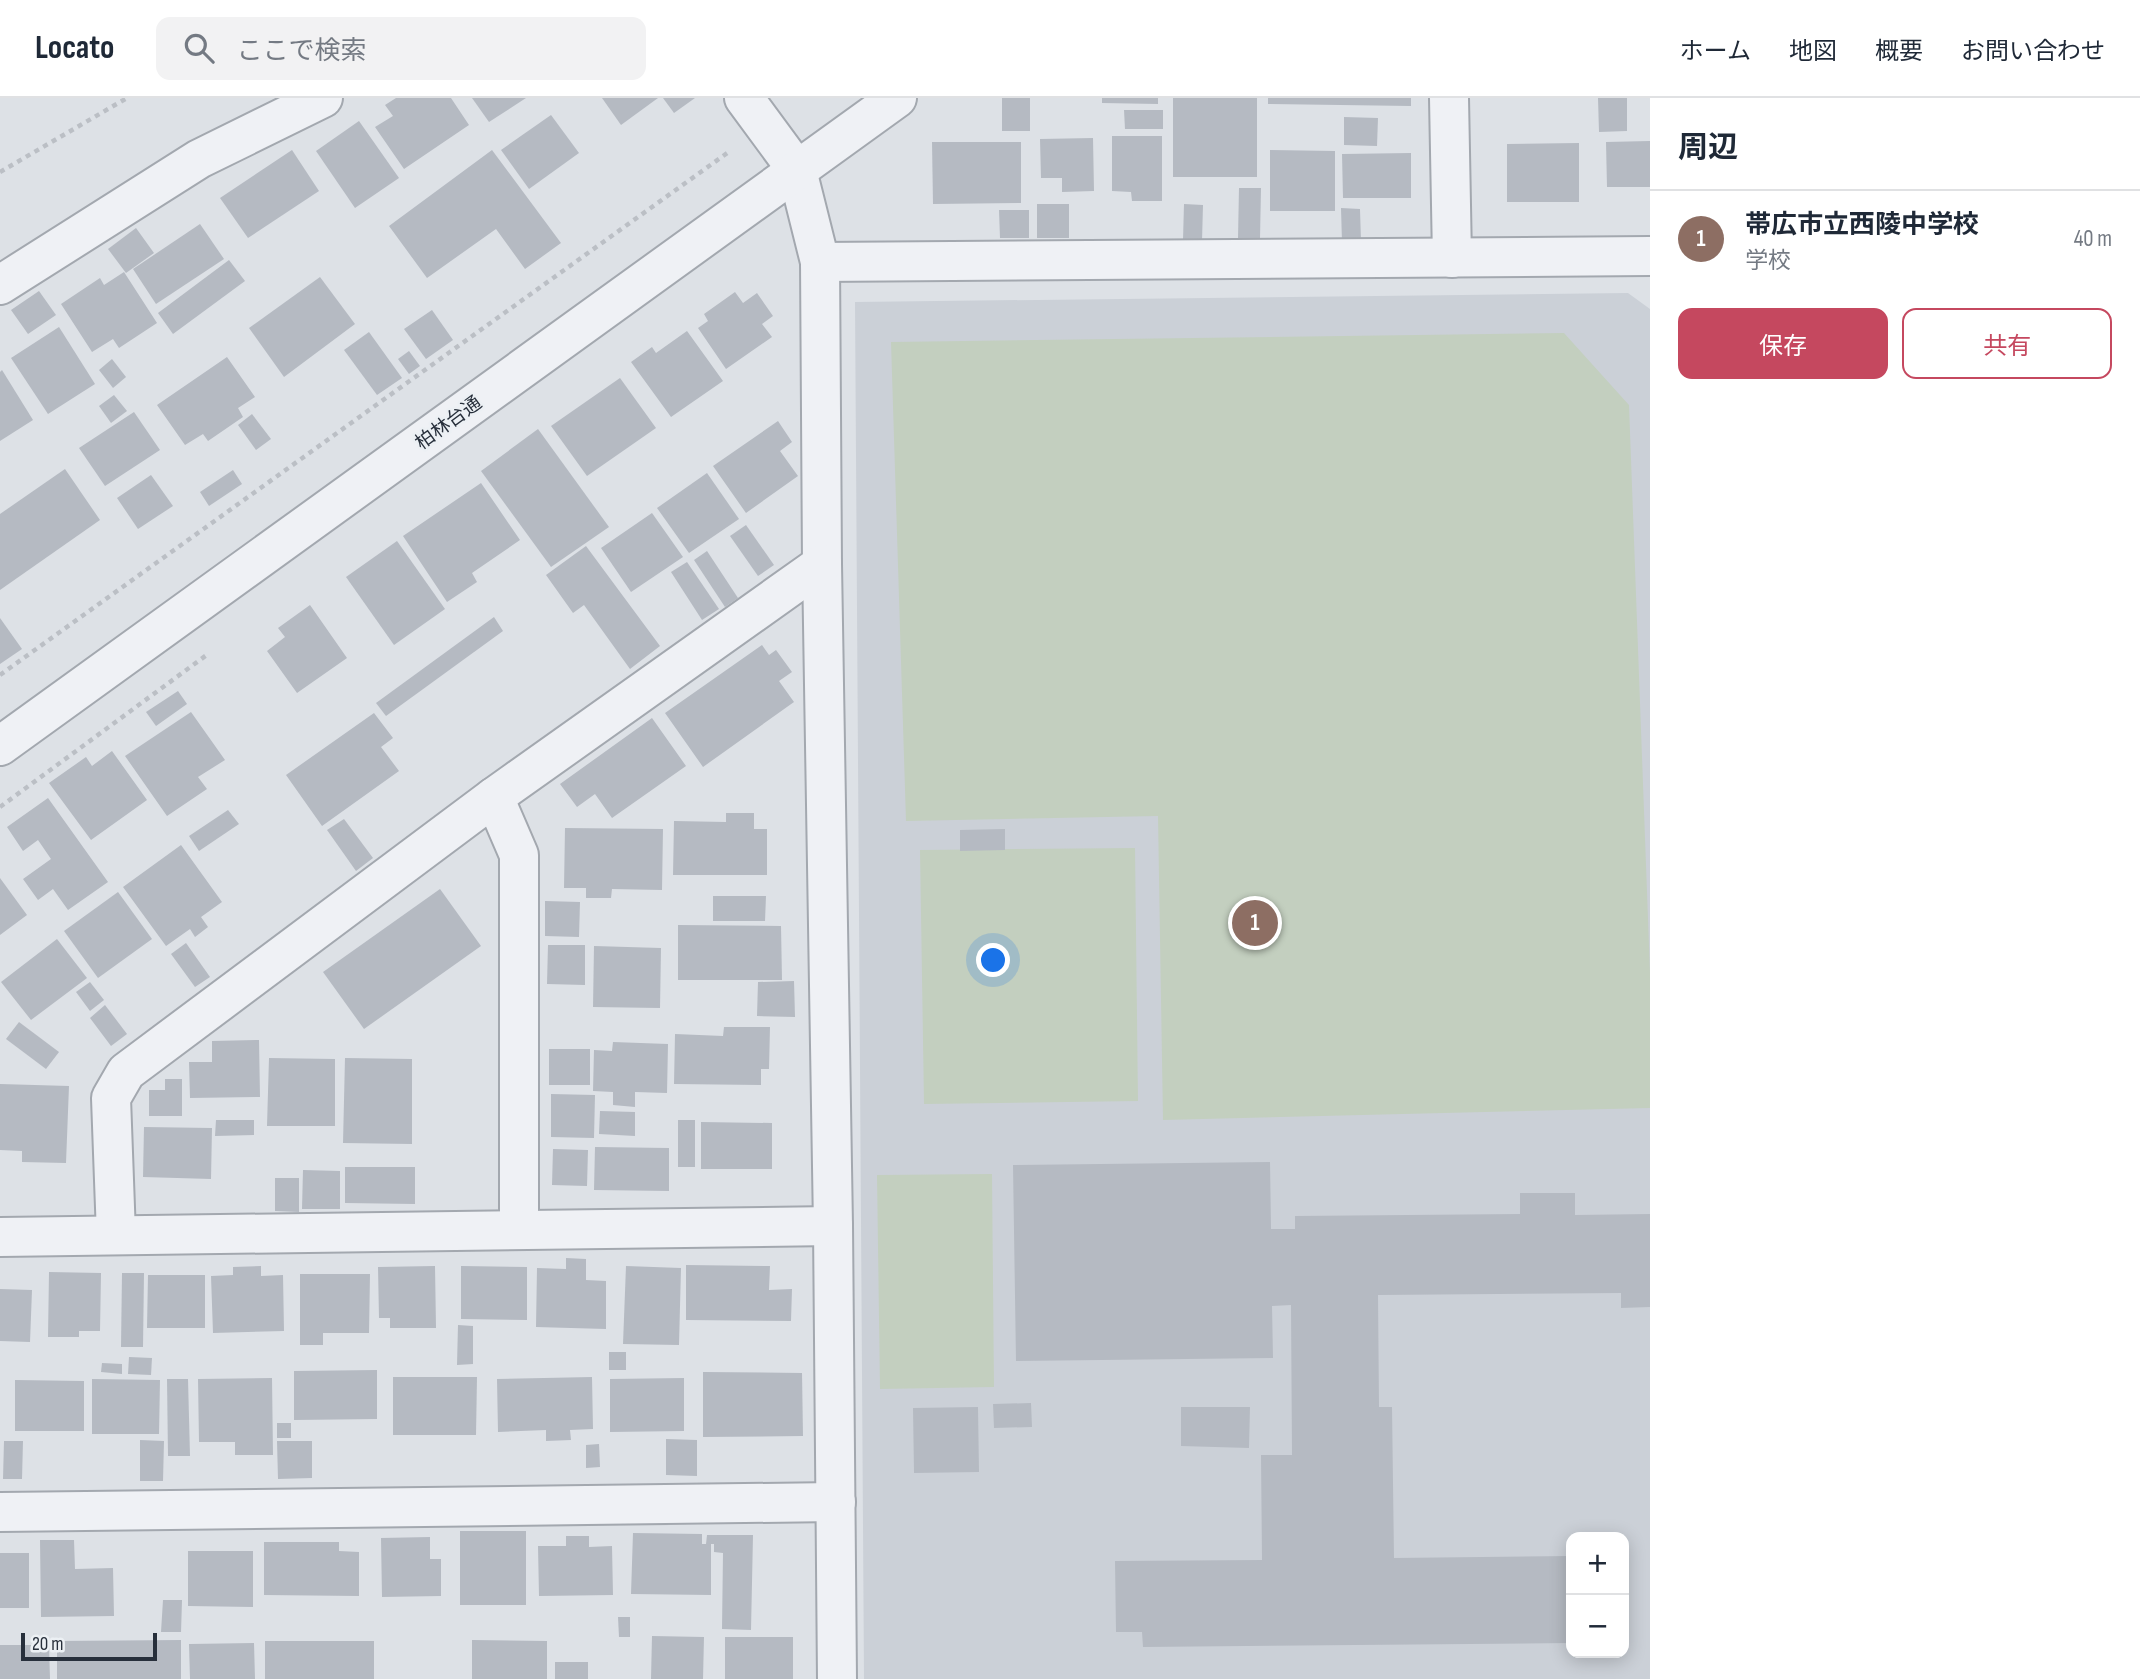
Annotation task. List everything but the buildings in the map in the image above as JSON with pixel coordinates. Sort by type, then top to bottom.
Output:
[{"type":"street","points":[[0,285],[199,159],[323,98]]},
{"type":"street","name":"柏林台通","points":[[0,747],[897,98]]},
{"type":"street","points":[[1449,98],[1452,258]]},
{"type":"street","points":[[754,112],[797,170],[820,262],[837,1679]]},
{"type":"street","points":[[820,262],[1650,256]]},
{"type":"street","points":[[116,1235],[111,1098],[126,1072],[494,797],[822,564]]},
{"type":"street","points":[[494,797],[519,855],[519,1230]]},
{"type":"street","points":[[0,1237],[833,1226]]},
{"type":"street","points":[[0,1512],[836,1502]]},
{"type":"path","points":[[0,172],[127,98]]},
{"type":"path","points":[[0,675],[754,112]]},
{"type":"shaded area","points":[[1628,293],[1650,309],[1650,1679],[864,1679],[855,302]]},
{"type":"green space","points":[[1564,333],[1629,405],[1650,973],[1650,1108],[1163,1120],[1158,816],[906,821],[891,342]]},
{"type":"green space","points":[[1135,848],[1138,1101],[924,1104],[920,850]]},
{"type":"green space","points":[[992,1174],[994,1387],[880,1389],[877,1175]]},
{"type":"place","name":"帯広市立西陵中学校","points":[[1255,923]]}]
